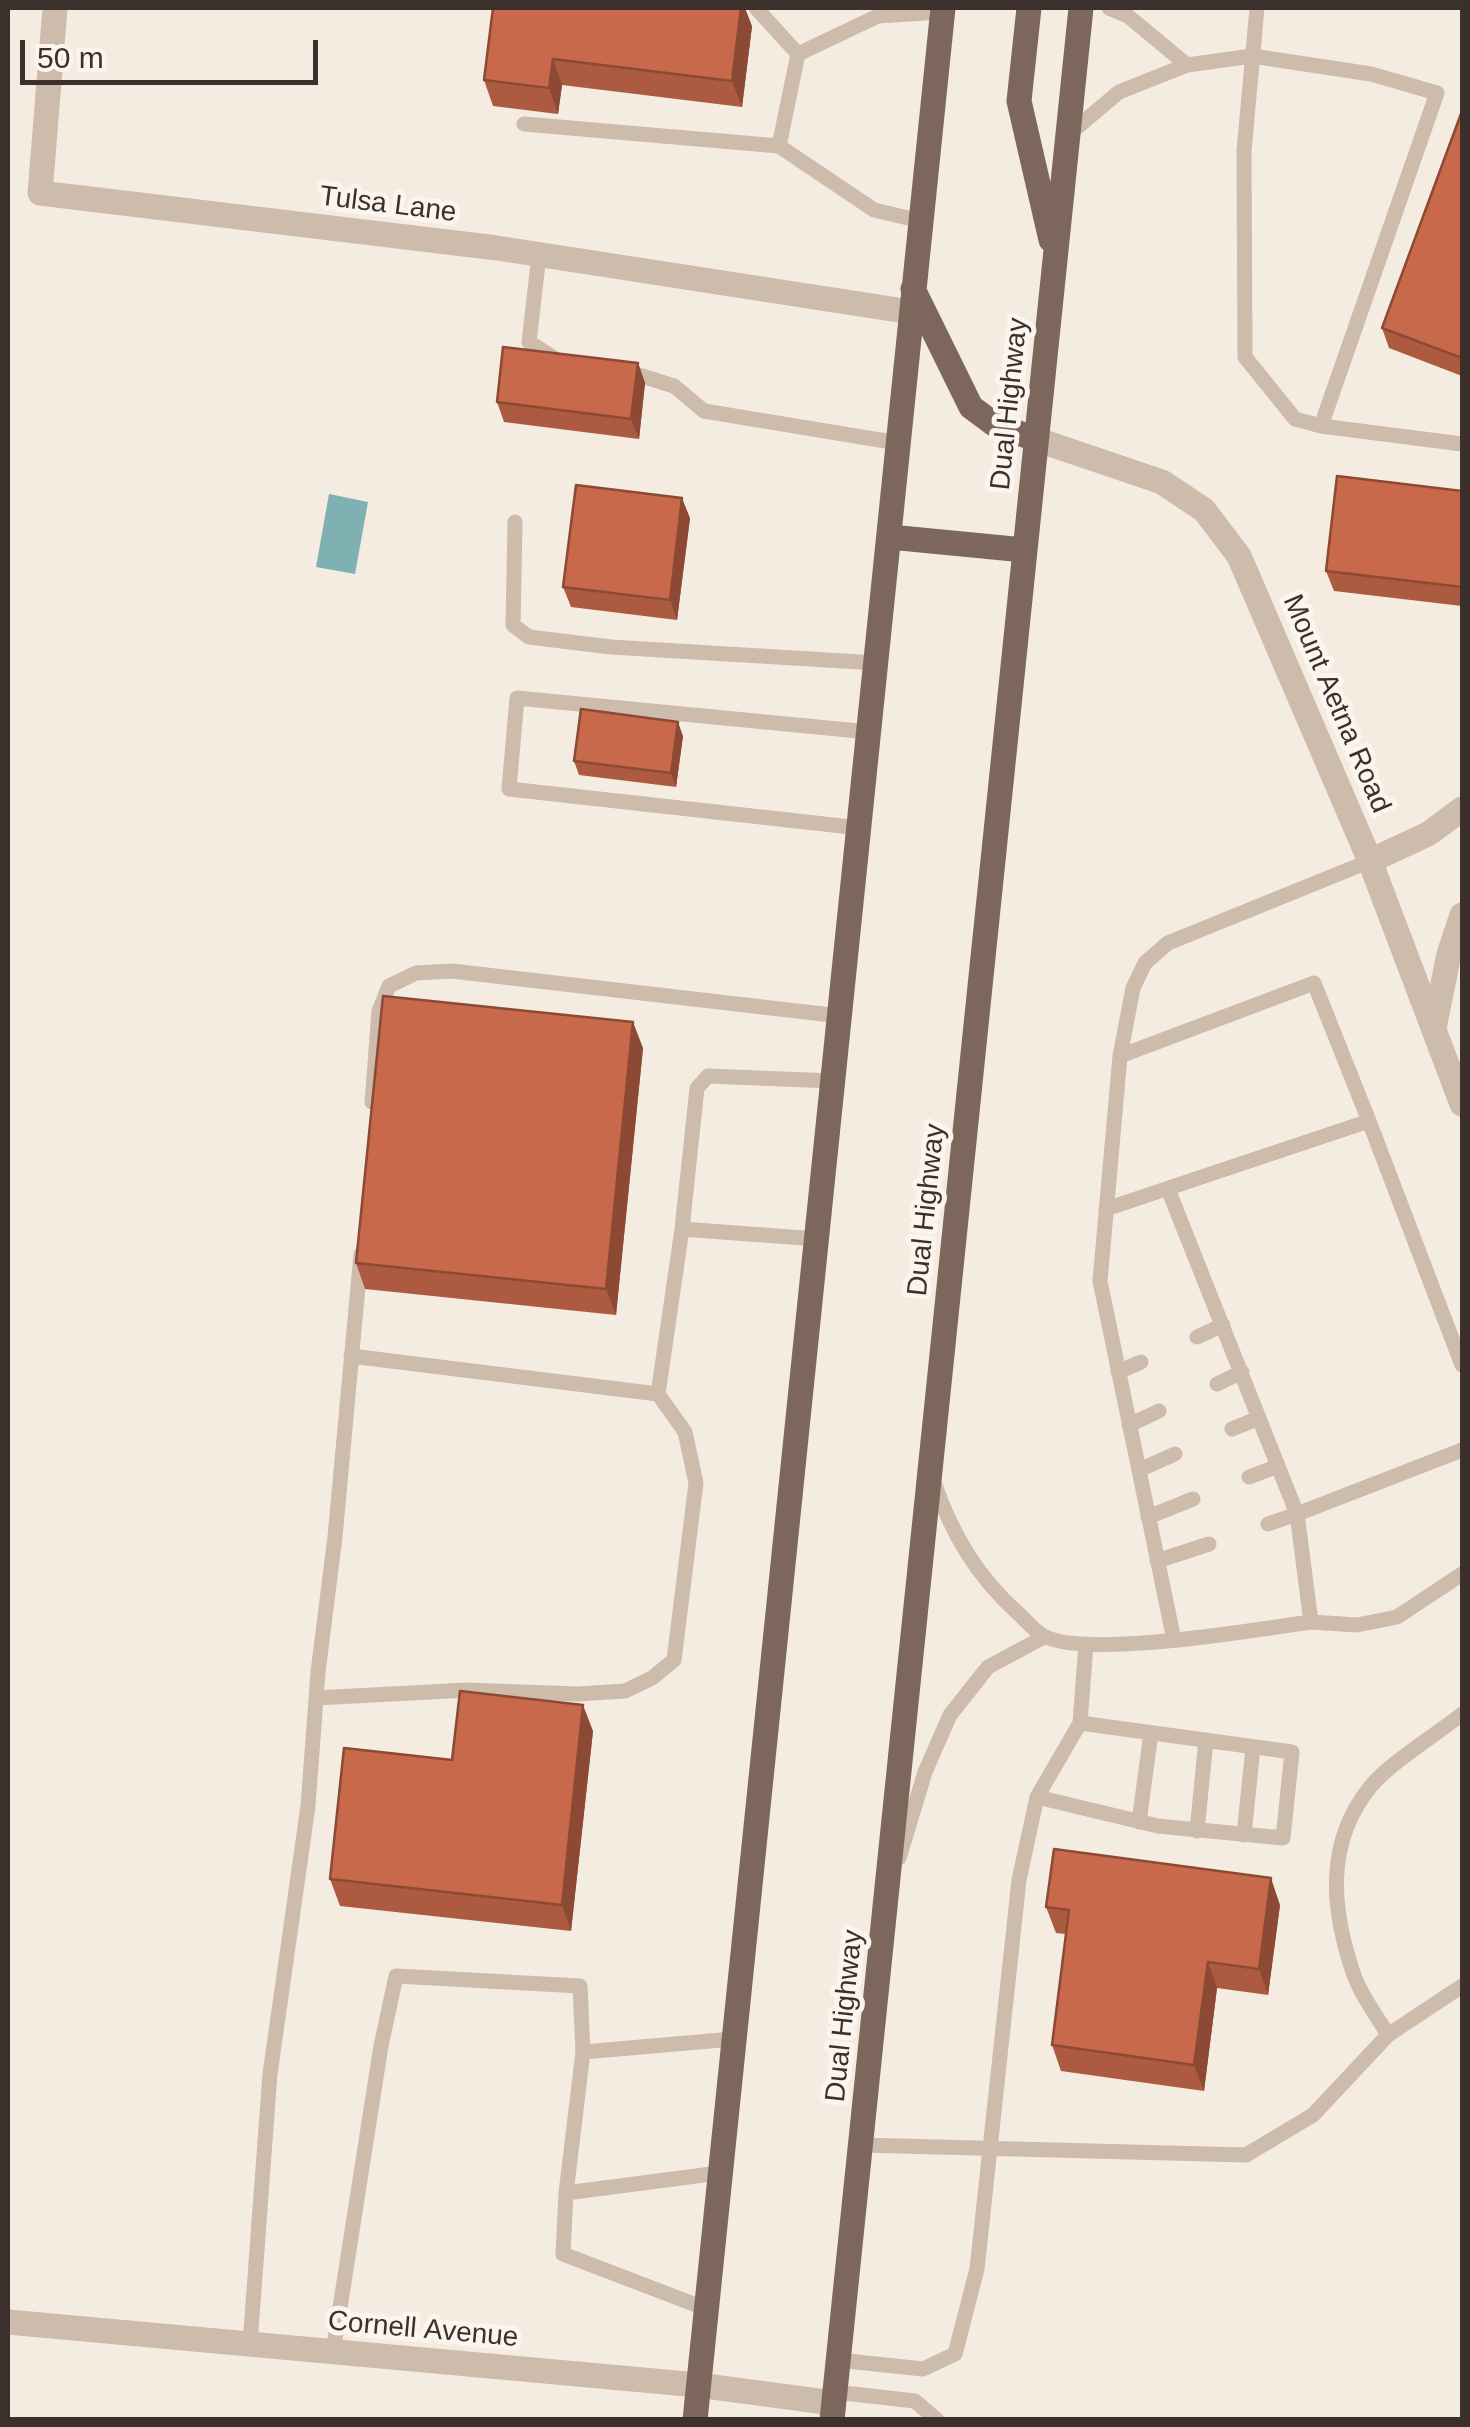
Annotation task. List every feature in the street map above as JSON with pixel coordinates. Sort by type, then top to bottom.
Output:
[{"type":"main road","points":[[1028,8],[1020,100],[1056,265]]},
{"type":"main road","name":"Dual Highway","points":[[833,2405],[1081,8]]},
{"type":"main road","points":[[695,2420],[943,10]]},
{"type":"main road","points":[[912,301],[971,407],[994,424],[1035,438]]},
{"type":"main road","points":[[890,537],[1024,550]]},
{"type":"street","name":"Tulsa Lane","points":[[55,8],[40,193],[912,301]]},
{"type":"street","name":"Mount Aetna Road","points":[[1035,438],[1162,482],[1204,510],[1239,556],[1370,860],[1462,1104]]},
{"type":"street","points":[[1370,860],[1428,834],[1462,809]]},
{"type":"street","points":[[1434,1028],[1449,954],[1462,914]]},
{"type":"street","name":"Cornell Avenue","points":[[8,2322],[698,2385],[833,2405]]},
{"type":"lane","points":[[756,8],[798,54]]},
{"type":"lane","points":[[1109,8],[1128,16],[1187,65]]},
{"type":"lane","points":[[1257,8],[1244,151],[1244,357],[1295,419],[1320,426],[1462,444]]},
{"type":"lane","points":[[798,54],[878,16],[943,10]]},
{"type":"lane","points":[[779,146],[798,54]]},
{"type":"lane","points":[[1068,135],[1119,92],[1187,65],[1252,56],[1371,74],[1436,94],[1320,426]]},
{"type":"lane","points":[[524,124],[779,146],[874,210],[920,222]]},
{"type":"lane","points":[[539,254],[529,342],[554,360],[573,362]]},
{"type":"lane","points":[[612,367],[674,386],[704,411],[898,444]]},
{"type":"lane","points":[[515,522],[513,625],[529,637],[611,647],[877,662]]},
{"type":"lane","points":[[860,828],[509,789],[516,698],[869,732]]},
{"type":"lane","points":[[1174,1640],[1100,1280],[1120,1056],[1132,988],[1145,963],[1168,943],[1370,860]]},
{"type":"lane","points":[[371,1122],[379,1011],[389,986],[416,973],[452,971],[840,1016]]},
{"type":"lane","points":[[1120,1056],[1314,982],[1462,1366]]},
{"type":"lane","points":[[316,1698],[467,1690],[577,1694],[625,1691],[652,1678],[674,1660],[696,1482],[685,1432],[658,1394],[697,1088],[704,1078],[834,1082]]},
{"type":"lane","points":[[1106,1209],[1369,1122]]},
{"type":"lane","points":[[1168,1188],[1298,1514],[1310,1622]]},
{"type":"lane","points":[[682,1228],[817,1240]]},
{"type":"lane","points":[[250,2344],[270,2074],[308,1806],[362,1233]]},
{"type":"lane","points":[[1197,1337],[1223,1325]]},
{"type":"lane","points":[[351,1356],[658,1394]]},
{"type":"lane","points":[[1118,1372],[1141,1362]]},
{"type":"lane","points":[[1217,1384],[1242,1372]]},
{"type":"lane","points":[[1129,1424],[1158,1411]]},
{"type":"lane","points":[[1232,1430],[1259,1418]]},
{"type":"lane","points":[[1268,1524],[1462,1450]]},
{"type":"lane","points":[[1138,1470],[1175,1454]]},
{"type":"lane","points":[[1249,1478],[1278,1466]]},
{"type":"lane","points":[[930,1471],[960,1546],[998,1596],[1044,1636],[1086,1644],[1174,1640],[1310,1622],[1357,1625],[1396,1617],[1462,1574]]},
{"type":"lane","points":[[1148,1517],[1193,1499]]},
{"type":"lane","points":[[1157,1561],[1208,1544]]},
{"type":"lane","points":[[887,1895],[924,1772],[950,1715],[988,1667],[1044,1636]]},
{"type":"lane","points":[[838,2360],[922,2369],[956,2354],[976,2270],[1018,1880],[1037,1797],[1080,1723],[1086,1644]]},
{"type":"lane","points":[[1388,2036],[1354,1978],[1335,1896],[1338,1858],[1348,1818],[1374,1782],[1462,1714]]},
{"type":"lane","points":[[1037,1797],[1139,1822],[1283,1838],[1292,1752],[1080,1723]]},
{"type":"lane","points":[[1139,1822],[1151,1732]]},
{"type":"lane","points":[[1196,1830],[1206,1740]]},
{"type":"lane","points":[[1244,1834],[1253,1747]]},
{"type":"lane","points":[[333,2352],[381,2046],[396,1976],[580,1986],[583,2052],[566,2193],[563,2254],[704,2308]]},
{"type":"lane","points":[[862,2145],[1246,2155],[1312,2114],[1388,2036],[1462,1986]]},
{"type":"lane","points":[[583,2052],[733,2038]]},
{"type":"lane","points":[[566,2193],[719,2172]]},
{"type":"lane","points":[[833,2405],[915,2401],[937,2420]]},
{"type":"water","points":[[329,494],[368,502],[355,574],[316,567]]},
{"type":"building","points":[[493,8],[741,8],[732,81],[553,59],[549,88],[484,80]]},
{"type":"building","points":[[1462,111],[1462,358],[1382,328]]},
{"type":"building","points":[[503,347],[638,363],[631,419],[497,402]]},
{"type":"building","points":[[1337,476],[1462,491],[1462,587],[1326,571]]},
{"type":"building","points":[[576,485],[682,498],[670,600],[563,587]]},
{"type":"building","points":[[581,709],[678,722],[671,773],[574,761]]},
{"type":"building","points":[[383,996],[633,1022],[606,1289],[356,1263]]},
{"type":"building","points":[[460,1691],[583,1705],[562,1905],[330,1879],[344,1748],[452,1760]]},
{"type":"building","points":[[1054,1849],[1271,1878],[1259,1969],[1208,1962],[1194,2065],[1052,2045],[1069,1910],[1046,1907]]}]
